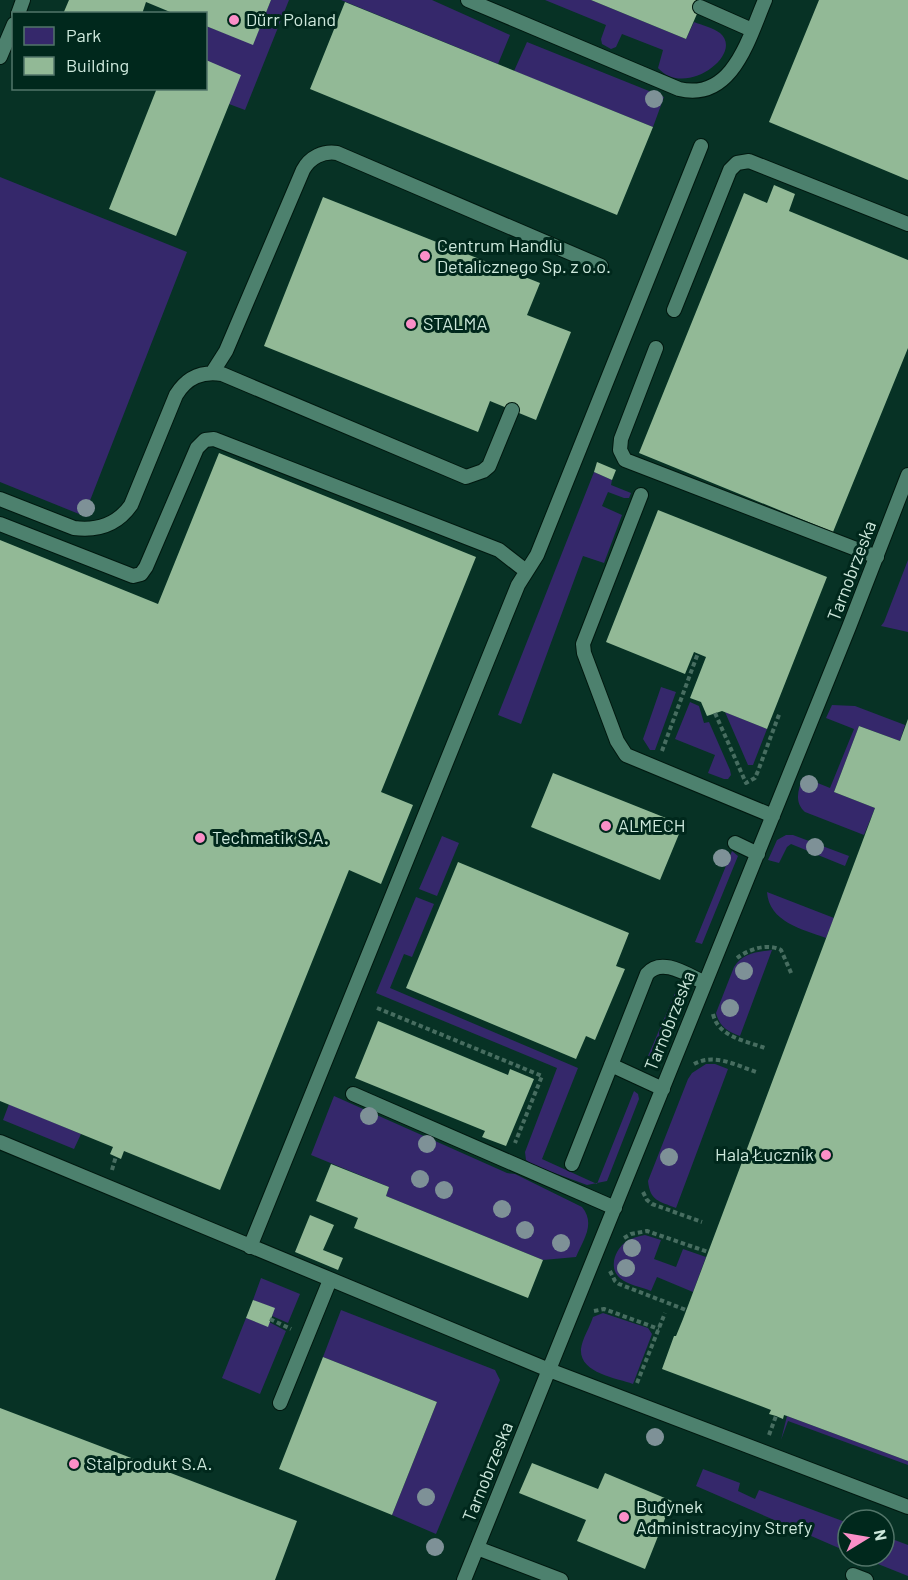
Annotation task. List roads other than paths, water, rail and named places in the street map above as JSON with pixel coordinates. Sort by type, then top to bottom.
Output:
[{"type":"lane","points":[[468,0],[679,89],[691,92],[703,90],[725,78],[740,59],[765,0]]},
{"type":"lane","points":[[700,7],[752,30]]},
{"type":"lane","points":[[0,57],[12,29]]},
{"type":"lane","points":[[250,1247],[514,596],[541,544],[700,146]]},
{"type":"lane","points":[[212,373],[226,351],[303,170],[307,162],[321,154],[337,153],[601,266]]},
{"type":"lane","points":[[674,310],[730,170],[737,163],[749,161],[908,224]]},
{"type":"lane","points":[[656,348],[621,439],[620,450],[625,460],[877,557]]},
{"type":"lane","points":[[0,499],[74,528],[92,529],[112,524],[124,515],[131,505],[181,386],[201,374],[222,374],[466,477],[483,471],[489,466],[513,410]]},
{"type":"lane","points":[[0,524],[133,576],[141,574],[197,448],[205,440],[214,438],[500,550],[526,571]]},
{"type":"lane","name":"Tarnobrzeska","points":[[464,1580],[758,854],[908,475]]},
{"type":"lane","points":[[641,495],[583,644],[584,653],[621,748],[626,755],[773,816]]},
{"type":"lane","points":[[735,843],[758,854]]},
{"type":"lane","points":[[572,1164],[650,970],[658,966],[665,966],[705,983]]},
{"type":"lane","points":[[611,1065],[663,1089]]},
{"type":"lane","points":[[353,1094],[615,1208]]},
{"type":"lane","points":[[0,1142],[549,1370],[908,1507]]},
{"type":"lane","points":[[280,1403],[330,1280]]},
{"type":"lane","points":[[477,1548],[552,1578]]},
{"type":"place","name":"Dürr Poland","points":[[234,20]]},
{"type":"place","name":"Centrum Handlu Detalicznego Sp. z o.o.","points":[[425,256]]},
{"type":"place","name":"STALMA","points":[[411,324]]},
{"type":"place","name":"ALMECH","points":[[606,826]]},
{"type":"place","name":"Techmatik S.A.","points":[[200,838]]},
{"type":"place","name":"Hala Łucznik","points":[[826,1155]]},
{"type":"place","name":"Stalprodukt S.A.","points":[[74,1464]]},
{"type":"place","name":"Budynek Administracyjny Strefy","points":[[624,1517]]}]
